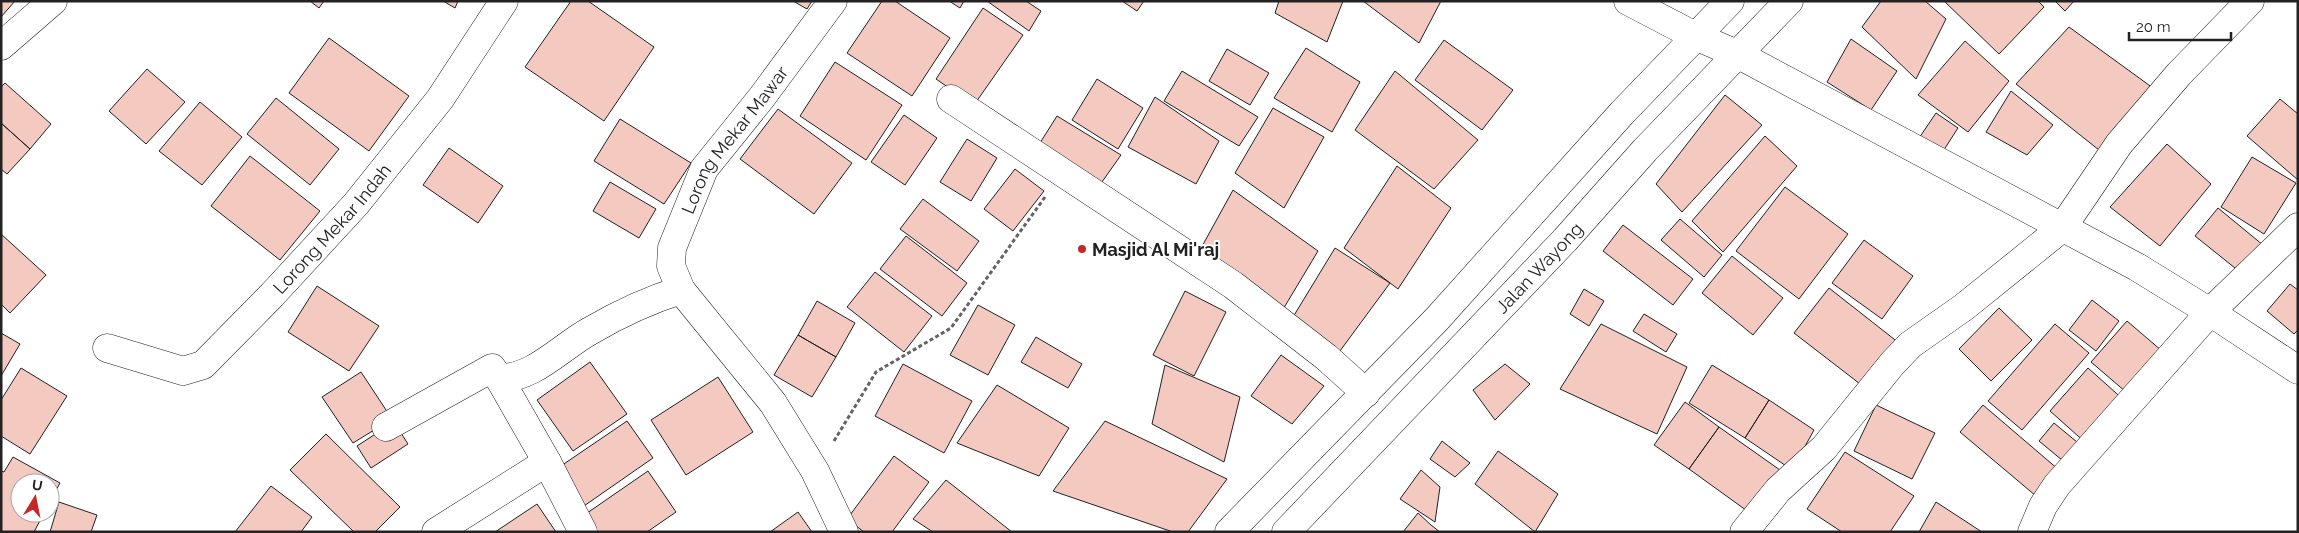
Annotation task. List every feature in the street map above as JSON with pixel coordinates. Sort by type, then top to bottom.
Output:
[{"type":"street","points":[[1,46],[53,1]]},
{"type":"street","name":"Lorong Mekar Indah","points":[[108,348],[184,372],[203,365],[272,295],[356,204],[440,99],[504,1]]},
{"type":"street","name":"Lorong Mekar Mawar","points":[[833,1],[762,97],[704,169],[672,248],[671,266],[681,290],[773,403],[815,471],[844,532]]},
{"type":"street","points":[[1628,1],[1695,36],[1737,54],[2137,268],[2210,312],[2298,370]]},
{"type":"street","points":[[1229,532],[1437,319],[1622,113],[1730,1]]},
{"type":"street","name":"Jalan Wayong","points":[[1286,532],[1565,240],[1645,150],[1789,1]]},
{"type":"street","points":[[1744,532],[1778,490],[1824,448],[1892,364],[1910,346],[1964,308],[2062,228],[2120,144],[2180,74],[2250,1]]},
{"type":"street","points":[[951,100],[1233,285],[1326,357],[1366,393]]},
{"type":"street","points":[[2032,532],[2043,506],[2057,484],[2210,312],[2298,227]]},
{"type":"street","points":[[499,378],[511,378],[526,373],[589,331],[656,298],[681,290]]},
{"type":"street","points":[[386,427],[492,368],[546,462],[583,532]]},
{"type":"street","points":[[436,532],[546,462]]},
{"type":"path","points":[[815,471],[876,372],[951,328],[1035,209],[1063,175]]},
{"type":"building","points":[[1,1],[15,1],[1,17]]},
{"type":"building","points":[[310,1],[324,1],[319,8]]},
{"type":"building","points":[[443,1],[458,1],[455,8]]},
{"type":"building","points":[[571,1],[588,1],[654,47],[604,121],[525,67]]},
{"type":"building","points":[[793,1],[812,1],[807,9]]},
{"type":"building","points":[[882,1],[895,1],[950,38],[912,96],[847,53]]},
{"type":"building","points":[[949,1],[964,1],[960,8]]},
{"type":"building","points":[[987,1],[1026,1],[1041,11],[1029,31]]},
{"type":"building","points":[[1122,1],[1144,1],[1137,11]]},
{"type":"building","points":[[1279,1],[1343,1],[1327,42],[1275,13]]},
{"type":"building","points":[[1363,1],[1441,1],[1419,43]]},
{"type":"building","points":[[1881,1],[1925,1],[1946,19],[1916,79],[1862,27]]},
{"type":"building","points":[[1944,1],[2038,1],[2044,7],[1999,54]]},
{"type":"building","points":[[2055,1],[2074,1],[2065,11]]},
{"type":"building","points":[[983,8],[1023,35],[974,105],[936,79]]},
{"type":"building","points":[[2069,27],[2153,88],[2099,150],[2016,84]]},
{"type":"building","points":[[329,38],[409,96],[369,151],[289,93]]},
{"type":"building","points":[[1851,39],[1897,71],[1871,110],[1827,82]]},
{"type":"building","points":[[1444,40],[1513,90],[1482,130],[1415,80]]},
{"type":"building","points":[[1965,41],[2009,81],[1968,132],[1918,95]]},
{"type":"building","points":[[1306,48],[1360,82],[1332,132],[1274,98]]},
{"type":"building","points":[[1227,49],[1269,73],[1250,105],[1209,81]]},
{"type":"building","points":[[835,62],[902,105],[866,160],[800,116]]},
{"type":"building","points":[[147,69],[185,102],[146,144],[109,111]]},
{"type":"building","points":[[1182,71],[1258,117],[1239,146],[1164,101]]},
{"type":"building","points":[[1395,71],[1478,140],[1434,189],[1355,130]]},
{"type":"building","points":[[1097,79],[1143,108],[1118,149],[1072,120]]},
{"type":"building","points":[[5,83],[51,124],[30,149],[1,123],[1,87]]},
{"type":"building","points":[[2011,91],[2053,125],[2027,155],[1986,132]]},
{"type":"building","points":[[1725,95],[1762,125],[1682,212],[1656,184]]},
{"type":"building","points":[[1155,97],[1219,141],[1196,184],[1128,147]]},
{"type":"building","points":[[276,98],[339,149],[310,185],[247,134]]},
{"type":"building","points":[[2280,99],[2298,114],[2298,180],[2247,136]]},
{"type":"building","points":[[200,102],[242,137],[202,185],[159,151]]},
{"type":"building","points":[[1273,108],[1324,137],[1284,208],[1235,173]]},
{"type":"building","points":[[778,109],[852,163],[814,214],[740,159]]},
{"type":"building","points":[[1936,113],[1958,128],[1938,159],[1915,144]]},
{"type":"building","points":[[904,115],[937,138],[905,185],[871,162]]},
{"type":"building","points":[[1057,116],[1121,155],[1097,189],[1033,154]]},
{"type":"building","points":[[620,119],[691,163],[664,204],[594,161]]},
{"type":"building","points":[[1,123],[30,149],[7,174],[1,169]]},
{"type":"building","points":[[1765,136],[1797,166],[1723,252],[1692,221]]},
{"type":"building","points":[[967,139],[997,158],[971,201],[940,182]]},
{"type":"building","points":[[2167,144],[2211,184],[2160,246],[2110,207]]},
{"type":"building","points":[[449,148],[503,186],[478,223],[423,185]]},
{"type":"building","points":[[250,156],[320,211],[280,260],[211,206]]},
{"type":"building","points":[[2252,157],[2296,183],[2264,234],[2221,207]]},
{"type":"building","points":[[1397,166],[1451,208],[1398,289],[1344,248]]},
{"type":"building","points":[[1015,169],[1044,191],[1013,231],[984,209]]},
{"type":"building","points":[[610,182],[656,209],[639,238],[593,211]]},
{"type":"building","points":[[1785,187],[1848,234],[1799,299],[1736,251]]},
{"type":"building","points":[[1233,190],[1318,251],[1282,311],[1200,250]]},
{"type":"building","points":[[923,199],[979,241],[957,271],[900,229]]},
{"type":"building","points":[[2218,208],[2263,245],[2240,272],[2195,236]]},
{"type":"building","points":[[1680,219],[1722,255],[1704,277],[1661,240]]},
{"type":"building","points":[[1623,225],[1693,279],[1673,305],[1603,251]]},
{"type":"building","points":[[1,234],[46,275],[10,313],[1,304]]},
{"type":"building","points":[[906,236],[967,283],[942,316],[880,269]]},
{"type":"building","points":[[1864,240],[1913,276],[1882,319],[1832,283]]},
{"type":"building","points":[[1335,248],[1390,283],[1337,355],[1290,322]]},
{"type":"building","points":[[1732,256],[1783,298],[1753,335],[1702,293]]},
{"type":"building","points":[[875,272],[932,316],[904,352],[847,307]]},
{"type":"building","points":[[2290,284],[2298,290],[2298,330],[2294,334],[2267,311]]},
{"type":"building","points":[[317,286],[379,326],[349,371],[288,332]]},
{"type":"building","points":[[1829,288],[1899,343],[1864,387],[1794,333]]},
{"type":"building","points":[[1584,289],[1604,301],[1589,326],[1570,314]]},
{"type":"building","points":[[1185,291],[1226,312],[1194,376],[1153,355]]},
{"type":"building","points":[[2092,300],[2119,321],[2096,351],[2069,330]]},
{"type":"building","points":[[817,301],[855,323],[836,357],[798,335]]},
{"type":"building","points":[[978,305],[1015,325],[988,375],[950,355]]},
{"type":"building","points":[[1999,308],[2032,340],[1991,381],[1959,349]]},
{"type":"building","points":[[1644,314],[1677,334],[1666,352],[1633,331]]},
{"type":"building","points":[[2127,321],[2162,351],[2126,392],[2091,362]]},
{"type":"building","points":[[1601,324],[1687,367],[1657,434],[1560,389]]},
{"type":"building","points":[[2055,324],[2089,353],[2022,430],[1988,401]]},
{"type":"building","points":[[1,333],[20,344],[1,376]]},
{"type":"building","points":[[798,335],[836,357],[812,397],[774,375]]},
{"type":"building","points":[[1036,337],[1082,364],[1068,388],[1021,362]]},
{"type":"building","points":[[1281,355],[1324,386],[1292,424],[1251,396]]},
{"type":"building","points":[[590,362],[627,414],[573,451],[537,400]]},
{"type":"building","points":[[903,364],[972,401],[944,453],[875,416]]},
{"type":"building","points":[[1505,364],[1530,384],[1495,420],[1473,390]]},
{"type":"building","points":[[1165,365],[1240,397],[1224,462],[1152,424]]},
{"type":"building","points":[[1712,365],[1769,400],[1745,438],[1689,403]]},
{"type":"building","points":[[21,368],[67,396],[30,454],[1,436],[1,400]]},
{"type":"building","points":[[2088,368],[2125,401],[2087,444],[2050,411]]},
{"type":"building","points":[[361,372],[392,419],[353,443],[322,397]]},
{"type":"building","points":[[718,377],[753,432],[686,475],[651,420]]},
{"type":"building","points":[[997,385],[1069,428],[1039,476],[957,443]]},
{"type":"building","points":[[1769,400],[1814,430],[1792,470],[1745,438]]},
{"type":"building","points":[[1685,402],[1719,427],[1689,469],[1654,445]]},
{"type":"building","points":[[1876,405],[1935,433],[1912,479],[1854,451]]},
{"type":"building","points":[[1983,405],[2059,470],[2036,496],[1960,432]]},
{"type":"building","points":[[627,421],[653,458],[581,508],[555,470]]},
{"type":"building","points":[[1105,421],[1227,479],[1188,532],[1173,532],[1053,491]]},
{"type":"building","points":[[394,422],[408,444],[371,468],[357,446]]},
{"type":"building","points":[[2054,423],[2083,447],[2068,465],[2039,441]]},
{"type":"building","points":[[1719,427],[1780,470],[1750,513],[1689,469]]},
{"type":"building","points":[[326,434],[400,507],[375,532],[354,532],[290,470]]},
{"type":"building","points":[[1442,441],[1470,463],[1455,477],[1430,459]]},
{"type":"building","points":[[1498,451],[1558,494],[1535,532],[1475,484]]},
{"type":"building","points":[[1845,452],[1914,496],[1890,532],[1842,532],[1807,509]]},
{"type":"building","points":[[894,456],[929,482],[892,532],[864,532],[847,519]]},
{"type":"building","points":[[13,457],[42,473],[10,473],[10,523],[39,523],[34,532],[1,532],[1,471],[4,472]]},
{"type":"building","points":[[1421,470],[1440,487],[1435,522],[1400,499]]},
{"type":"building","points":[[648,471],[676,512],[647,532],[585,532],[577,520]]},
{"type":"building","points":[[946,480],[1012,532],[933,532],[913,519]]},
{"type":"building","points":[[271,486],[312,517],[301,532],[235,532]]},
{"type":"building","points":[[60,502],[97,515],[91,532],[50,532],[53,523],[60,523]]},
{"type":"building","points":[[1936,502],[1982,532],[1919,532]]},
{"type":"building","points":[[537,504],[556,532],[495,532]]},
{"type":"building","points":[[798,512],[812,532],[770,532]]},
{"type":"building","points":[[1418,513],[1431,525],[1440,532],[1403,532]]},
{"type":"place","name":"Masjid Al Mi'raj","points":[[1082,249]]}]
